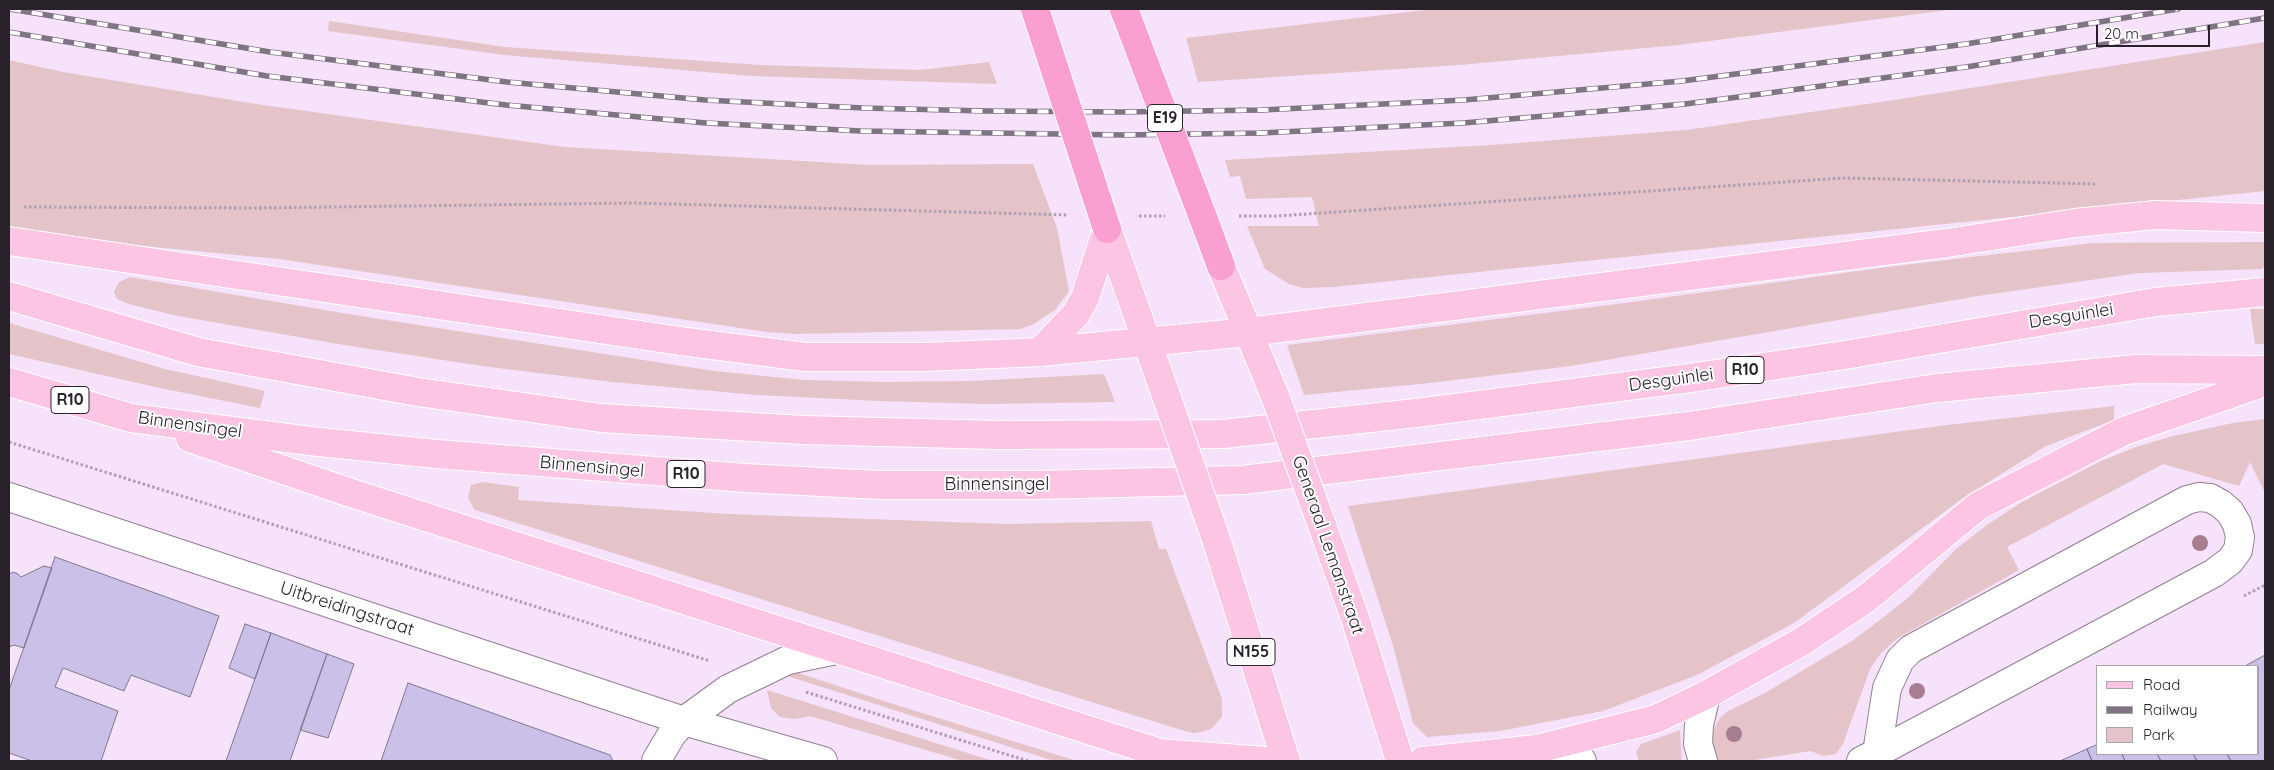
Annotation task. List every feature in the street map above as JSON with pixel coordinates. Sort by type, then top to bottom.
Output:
[{"type":"highway","points":[[1035,9],[1107,229]]},
{"type":"highway","name":"E19","points":[[1124,9],[1221,266]]},
{"type":"main road","points":[[9,241],[680,341],[805,357],[924,357],[1040,352],[1249,332],[1946,243],[2075,223],[2155,215],[2265,218]]},
{"type":"main road","points":[[1107,229],[1147,343]]},
{"type":"main road","points":[[1040,352],[1076,314],[1084,298],[1107,229]]},
{"type":"main road","name":"E19","points":[[1221,266],[1249,332]]},
{"type":"main road","name":"Desguinlei","points":[[9,296],[198,352],[418,392],[601,418],[832,431],[998,435],[1223,434],[1416,413],[1690,378],[1845,355],[2156,302],[2265,292]]},
{"type":"main road","name":"Generaal Lemanstraat","points":[[1249,332],[1275,396],[1355,618],[1400,761]]},
{"type":"main road","name":"N155","points":[[1147,343],[1217,542],[1286,761]]},
{"type":"main road","name":"Binnensingel","points":[[9,382],[131,418],[310,441],[436,454],[745,478],[879,485],[1038,485],[1243,480],[1689,426],[1937,388],[2136,369],[2265,370]]},
{"type":"main road","points":[[1423,761],[1537,749],[1656,718],[1706,695],[1801,642],[1867,598],[1978,506],[2124,431],[2265,382]]},
{"type":"main road","points":[[131,418],[357,495],[1166,757],[1264,761]]},
{"type":"street","name":"Uitbreidingstraat","points":[[9,497],[684,721],[823,761]]},
{"type":"street","points":[[2200,497],[2210,498],[2230,512],[2237,524],[2240,537],[2238,550],[2230,561],[2214,572],[1869,757],[1887,688],[1900,660],[1911,649],[2187,500],[2200,497]]},
{"type":"street","points":[[656,761],[672,734],[684,721],[728,689],[753,675],[788,660],[836,650]]},
{"type":"street","points":[[1704,761],[1698,744],[1699,725],[1706,695]]},
{"type":"street","points":[[1537,749],[1582,761]]},
{"type":"path","points":[[1237,216],[1277,216],[1844,178],[2099,184]]},
{"type":"path","points":[[19,207],[256,208],[634,203],[1078,216]]},
{"type":"path","points":[[1138,216],[1168,216]]},
{"type":"path","points":[[9,442],[1028,761]]},
{"type":"green space","points":[[1434,9],[1956,9],[1679,45],[1460,65],[1198,82],[1186,38]]},
{"type":"green space","points":[[329,21],[505,47],[761,65],[920,70],[989,62],[997,84],[752,76],[504,55],[328,31]]},
{"type":"green space","points":[[2265,42],[2265,191],[1333,287],[1303,288],[1289,284],[1265,269],[1247,226],[1319,226],[1312,197],[1246,199],[1240,176],[1230,177],[1225,160],[1491,145],[1686,130],[1881,102]]},
{"type":"green space","points":[[9,60],[63,72],[256,104],[565,147],[870,165],[1033,164],[1057,228],[1069,291],[1055,310],[1032,325],[1020,329],[795,334],[767,332],[279,259],[70,239],[9,230]]},
{"type":"green space","points":[[2265,242],[2265,266],[2262,269],[2140,273],[1978,296],[1571,366],[1430,383],[1304,395],[1287,345],[1625,303],[1895,266],[2093,243]]},
{"type":"green space","points":[[130,277],[348,314],[714,371],[805,380],[883,382],[972,381],[1104,374],[1115,402],[986,404],[757,395],[612,382],[489,367],[344,345],[178,316],[129,304],[117,299],[114,292],[119,282]]},
{"type":"green space","points":[[2250,309],[2265,309],[2265,344],[2255,344]]},
{"type":"green space","points":[[9,323],[165,369],[265,391],[260,408],[9,354]]},
{"type":"green space","points":[[2114,406],[2114,420],[2046,446],[1963,498],[1794,623],[1697,675],[1603,711],[1500,731],[1427,737],[1413,723],[1394,649],[1348,506],[1947,425]]},
{"type":"green space","points":[[2265,419],[2265,493],[2250,462],[2239,486],[2163,464],[2007,547],[2019,570],[1898,638],[1881,653],[1870,669],[1843,744],[1836,754],[1822,756],[1811,751],[1748,761],[1718,761],[1715,757],[1711,741],[1712,732],[1720,718],[1728,711],[1765,693],[1852,641],[1909,597],[1956,549],[1987,525],[2022,502],[2099,462],[2136,447],[2173,436],[2233,423]]},
{"type":"green space","points":[[482,482],[519,487],[518,500],[729,514],[1007,524],[1151,521],[1159,549],[1166,549],[1222,699],[1222,717],[1211,729],[1202,732],[1193,733],[1178,729],[475,510],[468,498],[471,485]]},
{"type":"green space","points":[[795,672],[1077,761],[1054,761],[781,674]]},
{"type":"green space","points":[[767,690],[993,761],[963,761],[810,716],[795,719],[780,717],[771,708]]},
{"type":"green space","points":[[1680,730],[1682,761],[1639,761],[1636,752],[1641,744]]},
{"type":"building","points":[[55,557],[219,616],[190,697],[131,675],[124,691],[63,668],[55,687],[118,711],[101,761],[32,761],[9,753],[9,690]]},
{"type":"building","points":[[44,566],[52,568],[24,648],[14,645],[9,647],[9,574],[13,572],[21,577]]},
{"type":"building","points":[[245,624],[271,633],[255,679],[229,668]]},
{"type":"building","points":[[271,633],[327,654],[290,761],[226,761]]},
{"type":"building","points":[[327,654],[354,664],[328,738],[300,730]]},
{"type":"building","points":[[2265,655],[2265,761],[2231,761],[2228,755],[2259,755],[2259,665],[2247,665]]},
{"type":"building","points":[[408,683],[610,755],[613,761],[381,761]]},
{"type":"building","points":[[2096,745],[2096,755],[2122,755],[2125,761],[2092,761],[2087,749]]},
{"type":"building","points":[[2087,749],[2092,761],[2060,761]]},
{"type":"building","points":[[2122,755],[2158,755],[2161,761],[2125,761]]},
{"type":"building","points":[[2158,755],[2194,755],[2197,761],[2161,761]]},
{"type":"building","points":[[2194,755],[2228,755],[2231,761],[2197,761]]},
{"type":"railway","points":[[10,9],[270,52],[507,82],[705,100],[863,108],[1122,112],[1262,110],[1464,100],[1682,81],[1966,44],[2178,9]]},
{"type":"railway","points":[[9,32],[267,76],[506,105],[706,123],[861,131],[1124,135],[1261,133],[1463,123],[1685,104],[1966,67],[2265,18]]}]
